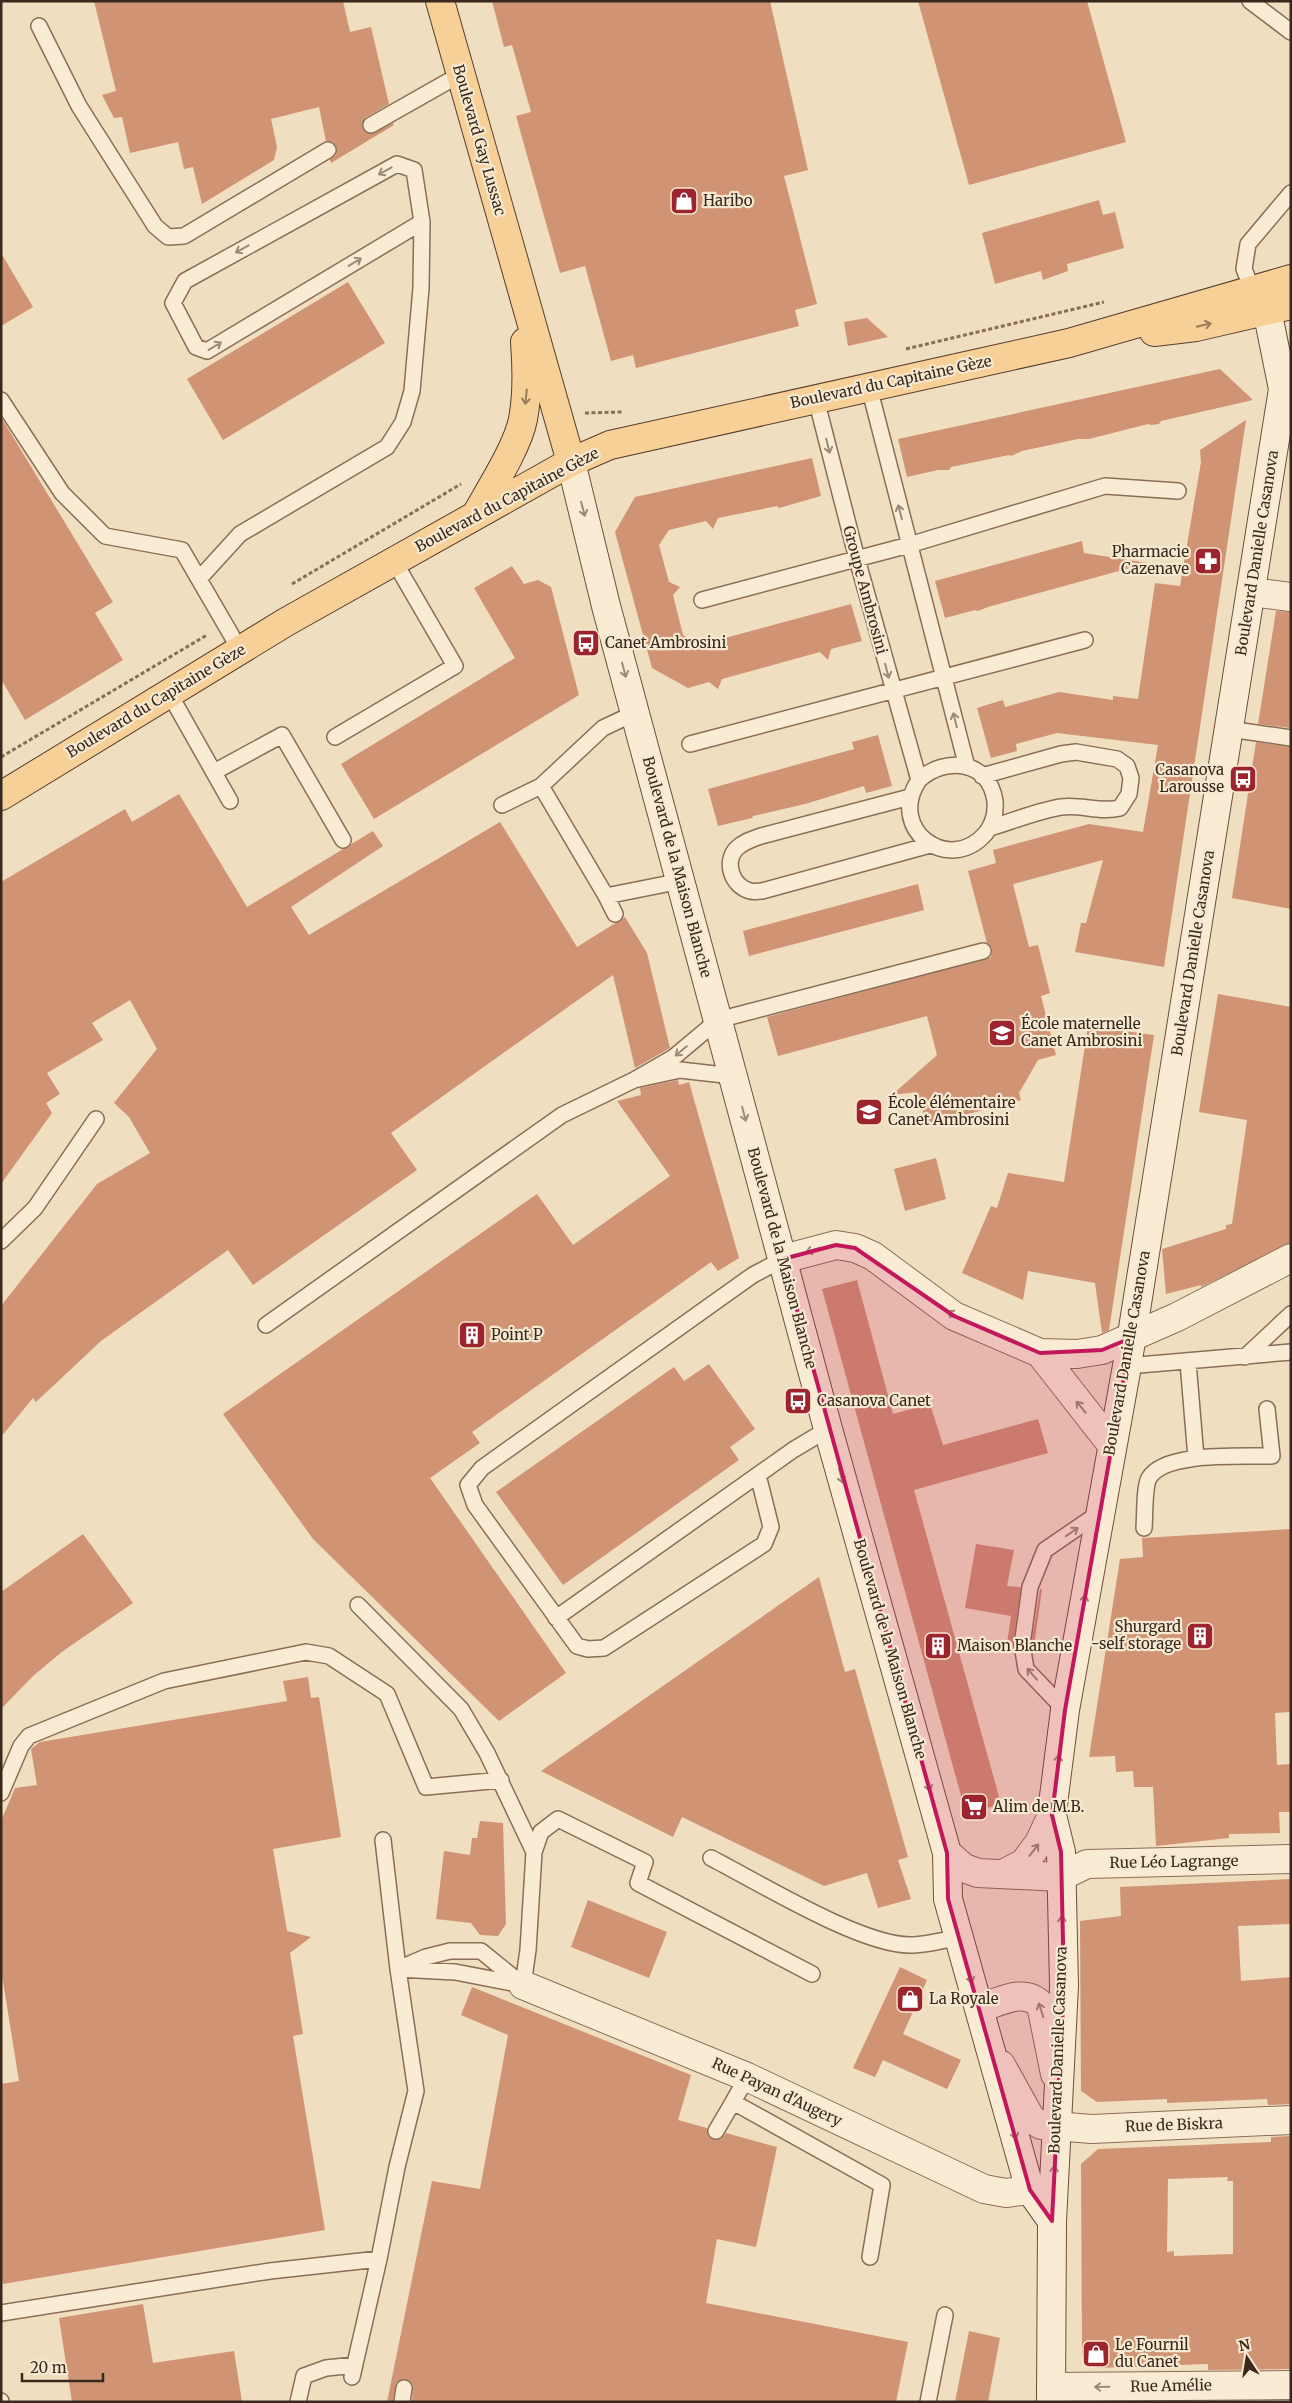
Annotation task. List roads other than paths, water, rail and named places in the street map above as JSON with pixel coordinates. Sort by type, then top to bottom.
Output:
[{"type":"main road","name":"Boulevard Gay Lussac","points":[[440,1],[571,462]]},
{"type":"main road","name":"Boulevard Gay Lussac","points":[[477,514],[500,473],[523,421],[528,377],[519,278]]},
{"type":"main road","points":[[1275,304],[1291,279]]},
{"type":"main road","name":"Boulevard du Capitaine Gèze","points":[[1,796],[240,650],[394,561],[571,462],[610,445],[1069,343],[1275,304]]},
{"type":"street","name":"Boulevard Danielle Casanova","points":[[1051,2394],[1052,2222],[1064,1986],[1060,1877],[1061,1852],[1052,1815],[1065,1710],[1127,1366],[1283,389],[1275,304]]},
{"type":"street","name":"Boulevard de la Maison Blanche","points":[[571,462],[636,713],[828,1429],[947,1853],[948,1899],[1030,2190],[1052,2222]]},
{"type":"street","points":[[1251,592],[1291,597]]},
{"type":"street","points":[[783,1259],[836,1245],[855,1248],[872,1256],[954,1316],[1040,1353],[1087,1354],[1131,1338],[1176,1317],[1291,1258]]},
{"type":"street","points":[[1040,1353],[1112,1445]]},
{"type":"street","points":[[1003,1874],[1024,1863],[1039,1843],[1052,1815]]},
{"type":"street","points":[[947,1853],[964,1868],[978,1873],[1060,1877]]},
{"type":"street","name":"Rue Léo Lagrange","points":[[1060,1877],[1087,1864],[1291,1859]]},
{"type":"street","name":"Rue Payan d'Augery","points":[[523,1985],[747,2077],[984,2189],[1006,2193],[1030,2190]]},
{"type":"street","points":[[980,2008],[1026,1995],[1034,1998],[1041,2005],[1058,2092]]},
{"type":"street","name":"Rue de Biskra","points":[[990,2044],[1031,2119],[1041,2125],[1056,2128],[1092,2129],[1291,2120]]},
{"type":"street","name":"Rue Amélie","points":[[1051,2394],[1291,2385]]},
{"type":"lane","points":[[1250,1],[1291,32]]},
{"type":"lane","points":[[39,26],[79,106],[155,226],[168,237],[184,236],[328,150]]},
{"type":"lane","points":[[371,125],[461,74]]},
{"type":"lane","points":[[199,580],[240,534],[387,447],[403,422],[412,390],[421,288],[422,222],[414,170],[397,164],[185,281],[173,303],[196,348],[207,351],[422,222]]},
{"type":"lane","points":[[1275,304],[1244,269],[1248,244],[1291,193]]},
{"type":"lane","points":[[869,388],[967,767]]},
{"type":"lane","name":"Groupe Ambrosini","points":[[816,399],[856,559],[892,691],[919,780]]},
{"type":"lane","points":[[1,400],[62,493],[105,536],[182,550],[240,650]]},
{"type":"lane","points":[[702,600],[909,545],[1105,486],[1178,491]]},
{"type":"lane","points":[[335,737],[454,666],[394,561]]},
{"type":"lane","points":[[690,744],[1085,640]]},
{"type":"lane","points":[[169,694],[230,801]]},
{"type":"lane","points":[[502,805],[541,786],[603,728],[636,713]]},
{"type":"lane","points":[[1229,729],[1291,738]]},
{"type":"lane","points":[[214,772],[282,735],[343,840]]},
{"type":"lane","points":[[982,776],[1061,754],[1076,752],[1118,759],[1127,766],[1131,778],[1129,794],[1120,808],[1107,811],[1077,806],[1062,807],[990,828]]},
{"type":"lane","points":[[954,764],[967,767],[982,776],[990,787],[995,801],[995,815],[990,828],[978,841],[963,849],[946,850],[930,844],[920,836],[912,825],[909,812],[910,798],[919,780],[928,771],[954,764]]},
{"type":"lane","points":[[541,786],[615,914]]},
{"type":"lane","points":[[910,798],[761,836],[745,842],[735,850],[730,863],[733,876],[737,884],[749,891],[762,892],[930,844]]},
{"type":"lane","points":[[606,896],[681,881]]},
{"type":"lane","points":[[266,1325],[562,1115],[674,1058],[718,1020],[983,951]]},
{"type":"lane","points":[[634,1080],[680,1070],[733,1076]]},
{"type":"lane","points":[[1,1241],[35,1208],[96,1119]]},
{"type":"lane","points":[[758,1475],[771,1527],[764,1544],[604,1648],[588,1649],[576,1646],[474,1505],[468,1485],[482,1468],[753,1275],[783,1259]]},
{"type":"lane","points":[[1245,1357],[1291,1314]]},
{"type":"lane","points":[[1127,1366],[1291,1352]]},
{"type":"lane","points":[[1188,1362],[1196,1458]]},
{"type":"lane","points":[[1144,1528],[1148,1480],[1155,1471],[1166,1464],[1196,1458],[1272,1456],[1267,1410]]},
{"type":"lane","points":[[556,1618],[758,1475],[828,1429]]},
{"type":"lane","points":[[1065,1710],[1026,1669],[1022,1644],[1030,1587],[1045,1550],[1099,1513]]},
{"type":"lane","points":[[358,1605],[461,1709],[500,1780],[534,1852]]},
{"type":"lane","points":[[1,1793],[21,1746],[28,1736],[164,1681],[306,1652],[329,1656],[387,1694],[426,1787],[500,1780]]},
{"type":"lane","points":[[523,1985],[528,1950],[534,1852],[541,1832],[558,1819],[645,1862],[638,1883],[812,1974]]},
{"type":"lane","points":[[298,2402],[304,2376],[326,2368],[353,2371],[379,2259],[397,2167],[416,2091],[398,1969],[383,1840]]},
{"type":"lane","points":[[711,1858],[839,1924],[883,1940],[910,1945],[960,1937]]},
{"type":"lane","points":[[398,1969],[426,1957],[450,1951],[481,1951],[523,1985]]},
{"type":"lane","points":[[398,1969],[456,1972],[523,1985]]},
{"type":"lane","points":[[716,2130],[747,2077]]},
{"type":"lane","points":[[733,2102],[882,2185],[870,2257]]},
{"type":"lane","points":[[1,2313],[270,2271],[379,2259]]},
{"type":"lane","points":[[928,2402],[945,2315]]},
{"type":"place","name":"Haribo","points":[[684,201]]},
{"type":"place","name":"Pharmacie Cazenave","points":[[1208,561]]},
{"type":"place","name":"Canet Ambrosini","points":[[586,643]]},
{"type":"place","name":"Casanova Larousse","points":[[1243,779]]},
{"type":"place","name":"École maternelle Canet Ambrosini","points":[[1002,1033]]},
{"type":"place","name":"École élémentaire Canet Ambrosini","points":[[869,1112]]},
{"type":"place","name":"Point P","points":[[472,1335]]},
{"type":"place","name":"Casanova Canet","points":[[798,1401]]},
{"type":"place","name":"Shurgard -self storage","points":[[1200,1636]]},
{"type":"place","name":"Maison Blanche","points":[[938,1646]]},
{"type":"place","name":"Alim de M.B.","points":[[974,1807]]},
{"type":"place","name":"La Royale","points":[[910,1999]]},
{"type":"place","name":"Le Fournil du Canet","points":[[1096,2354]]}]
